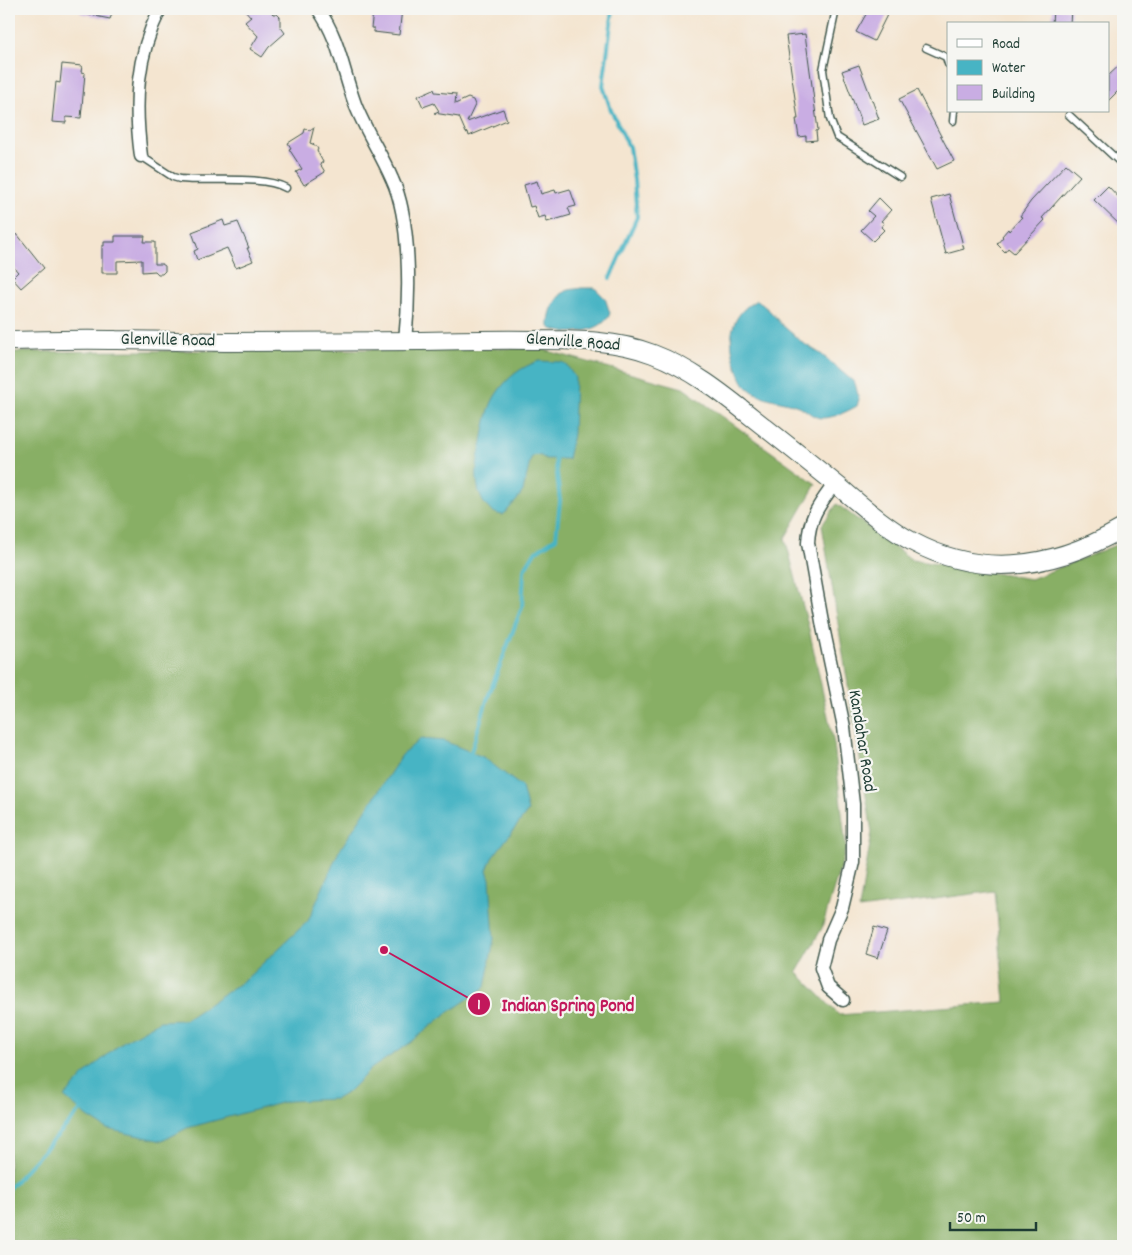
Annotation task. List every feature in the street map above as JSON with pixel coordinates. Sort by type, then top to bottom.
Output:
[{"type":"main road","name":"Glenville Road","points":[[9,341],[569,340],[628,347],[651,353],[677,364],[707,383],[742,408],[882,522],[911,541],[949,557],[973,563],[1010,565],[1048,560],[1088,547],[1123,528]]},
{"type":"street","points":[[141,156],[137,128],[138,81],[142,55],[150,30],[160,9]]},
{"type":"street","points":[[318,9],[327,22],[338,45],[352,95],[362,121],[393,180],[401,206],[408,279],[405,340]]},
{"type":"street","name":"Kandahar Road","points":[[835,483],[811,519],[808,530],[808,543],[844,728],[853,804],[853,862],[842,908],[828,940],[821,968],[828,987],[843,1000]]},
{"type":"lane","points":[[836,9],[823,70],[830,119],[837,137],[900,177]]},
{"type":"lane","points":[[926,48],[946,57],[947,60]]},
{"type":"lane","points":[[954,112],[954,121]]},
{"type":"lane","points":[[1069,115],[1123,165]]},
{"type":"lane","points":[[141,156],[180,180],[264,181],[279,184],[286,188]]},
{"type":"green space","points":[[537,348],[683,388],[816,484],[785,538],[809,629],[834,744],[846,848],[822,928],[797,972],[839,1015],[1005,1002],[995,891],[859,909],[872,832],[822,525],[837,504],[912,560],[1031,579],[1123,542],[1123,1246],[9,1246],[9,352]]},
{"type":"water","points":[[581,288],[595,288],[605,298],[610,313],[606,320],[592,329],[582,331],[563,332],[549,327],[551,311],[556,300],[564,292]]},
{"type":"water","points":[[757,300],[803,343],[821,354],[855,383],[859,399],[857,406],[835,416],[821,418],[798,406],[759,395],[746,386],[741,378],[733,355],[733,328],[741,312]]},
{"type":"water","points":[[539,361],[566,364],[575,378],[573,434],[568,459],[546,459],[535,455],[531,458],[523,491],[517,500],[503,515],[495,513],[483,502],[477,476],[478,459],[489,408],[501,387],[515,373]]},
{"type":"water","points":[[420,739],[444,741],[483,757],[522,787],[528,811],[492,858],[487,870],[490,879],[494,939],[485,987],[442,1017],[410,1043],[372,1068],[348,1092],[336,1099],[288,1101],[187,1128],[162,1141],[107,1129],[88,1117],[64,1097],[87,1072],[124,1041],[160,1021],[185,1020],[246,979],[308,921],[339,851],[402,755]]},
{"type":"building","points":[[81,9],[114,9],[110,19],[80,13]]},
{"type":"building","points":[[244,9],[269,9],[273,14],[277,14],[280,17],[280,26],[285,33],[269,47],[262,57],[250,49],[258,36],[245,22],[251,17]]},
{"type":"building","points":[[376,9],[402,9],[399,35],[374,32],[374,28],[371,28],[373,12],[376,13]]},
{"type":"building","points":[[869,9],[890,9],[874,41],[856,32]]},
{"type":"building","points":[[1053,9],[1071,9],[1070,22],[1052,22]]},
{"type":"building","points":[[805,34],[818,130],[816,131],[817,140],[806,141],[806,136],[799,137],[786,36]]},
{"type":"building","points":[[1123,62],[1123,86],[1110,99],[1110,74]]},
{"type":"building","points":[[62,64],[82,66],[81,72],[85,73],[81,118],[66,117],[66,123],[52,122],[56,82],[60,83]]},
{"type":"building","points":[[859,65],[879,119],[862,125],[842,71]]},
{"type":"building","points":[[434,89],[435,92],[456,94],[455,104],[468,98],[473,100],[475,105],[467,122],[503,109],[507,120],[469,136],[459,117],[434,113],[439,111],[434,103],[423,107],[418,96]]},
{"type":"building","points":[[917,90],[954,161],[937,169],[899,99]]},
{"type":"building","points":[[314,127],[310,143],[318,149],[317,151],[323,162],[320,164],[325,172],[304,185],[296,172],[302,169],[289,149],[291,148],[288,143],[304,133],[305,129],[310,130]]},
{"type":"building","points":[[1066,164],[1080,176],[1042,218],[1045,220],[1014,253],[1008,248],[1005,252],[997,244],[1002,236],[1022,217],[1020,216],[1031,201]]},
{"type":"building","points":[[537,181],[541,194],[555,190],[556,193],[570,189],[576,206],[568,208],[571,215],[547,222],[545,216],[538,218],[534,206],[530,207],[524,185]]},
{"type":"building","points":[[1108,186],[1123,202],[1123,228],[1094,200]]},
{"type":"building","points":[[949,194],[964,249],[946,254],[931,199]]},
{"type":"building","points":[[879,198],[891,210],[881,221],[884,223],[881,227],[884,230],[873,241],[861,230],[874,216],[868,211]]},
{"type":"building","points":[[223,220],[225,226],[238,222],[253,261],[236,268],[227,248],[197,260],[194,251],[198,249],[192,232]]},
{"type":"building","points":[[17,234],[44,268],[21,288],[12,278],[18,272],[9,262],[9,241]]},
{"type":"building","points":[[115,236],[145,236],[144,242],[155,242],[155,264],[165,266],[165,271],[162,274],[158,274],[155,271],[142,272],[142,260],[117,261],[117,273],[102,273],[102,246],[104,246],[104,242],[115,242]]},
{"type":"building","points":[[874,927],[887,931],[878,958],[866,954]]},
{"type":"waterway","points":[[610,278],[637,217],[629,147],[611,110],[603,86],[613,9]]},
{"type":"waterway","points":[[470,755],[488,697],[522,607],[524,570],[535,552],[556,538],[560,501],[555,456]]},
{"type":"waterway","points":[[9,1188],[80,1111],[85,1108]]},
{"type":"place","name":"Indian Spring Pond","points":[[384,950]]}]
